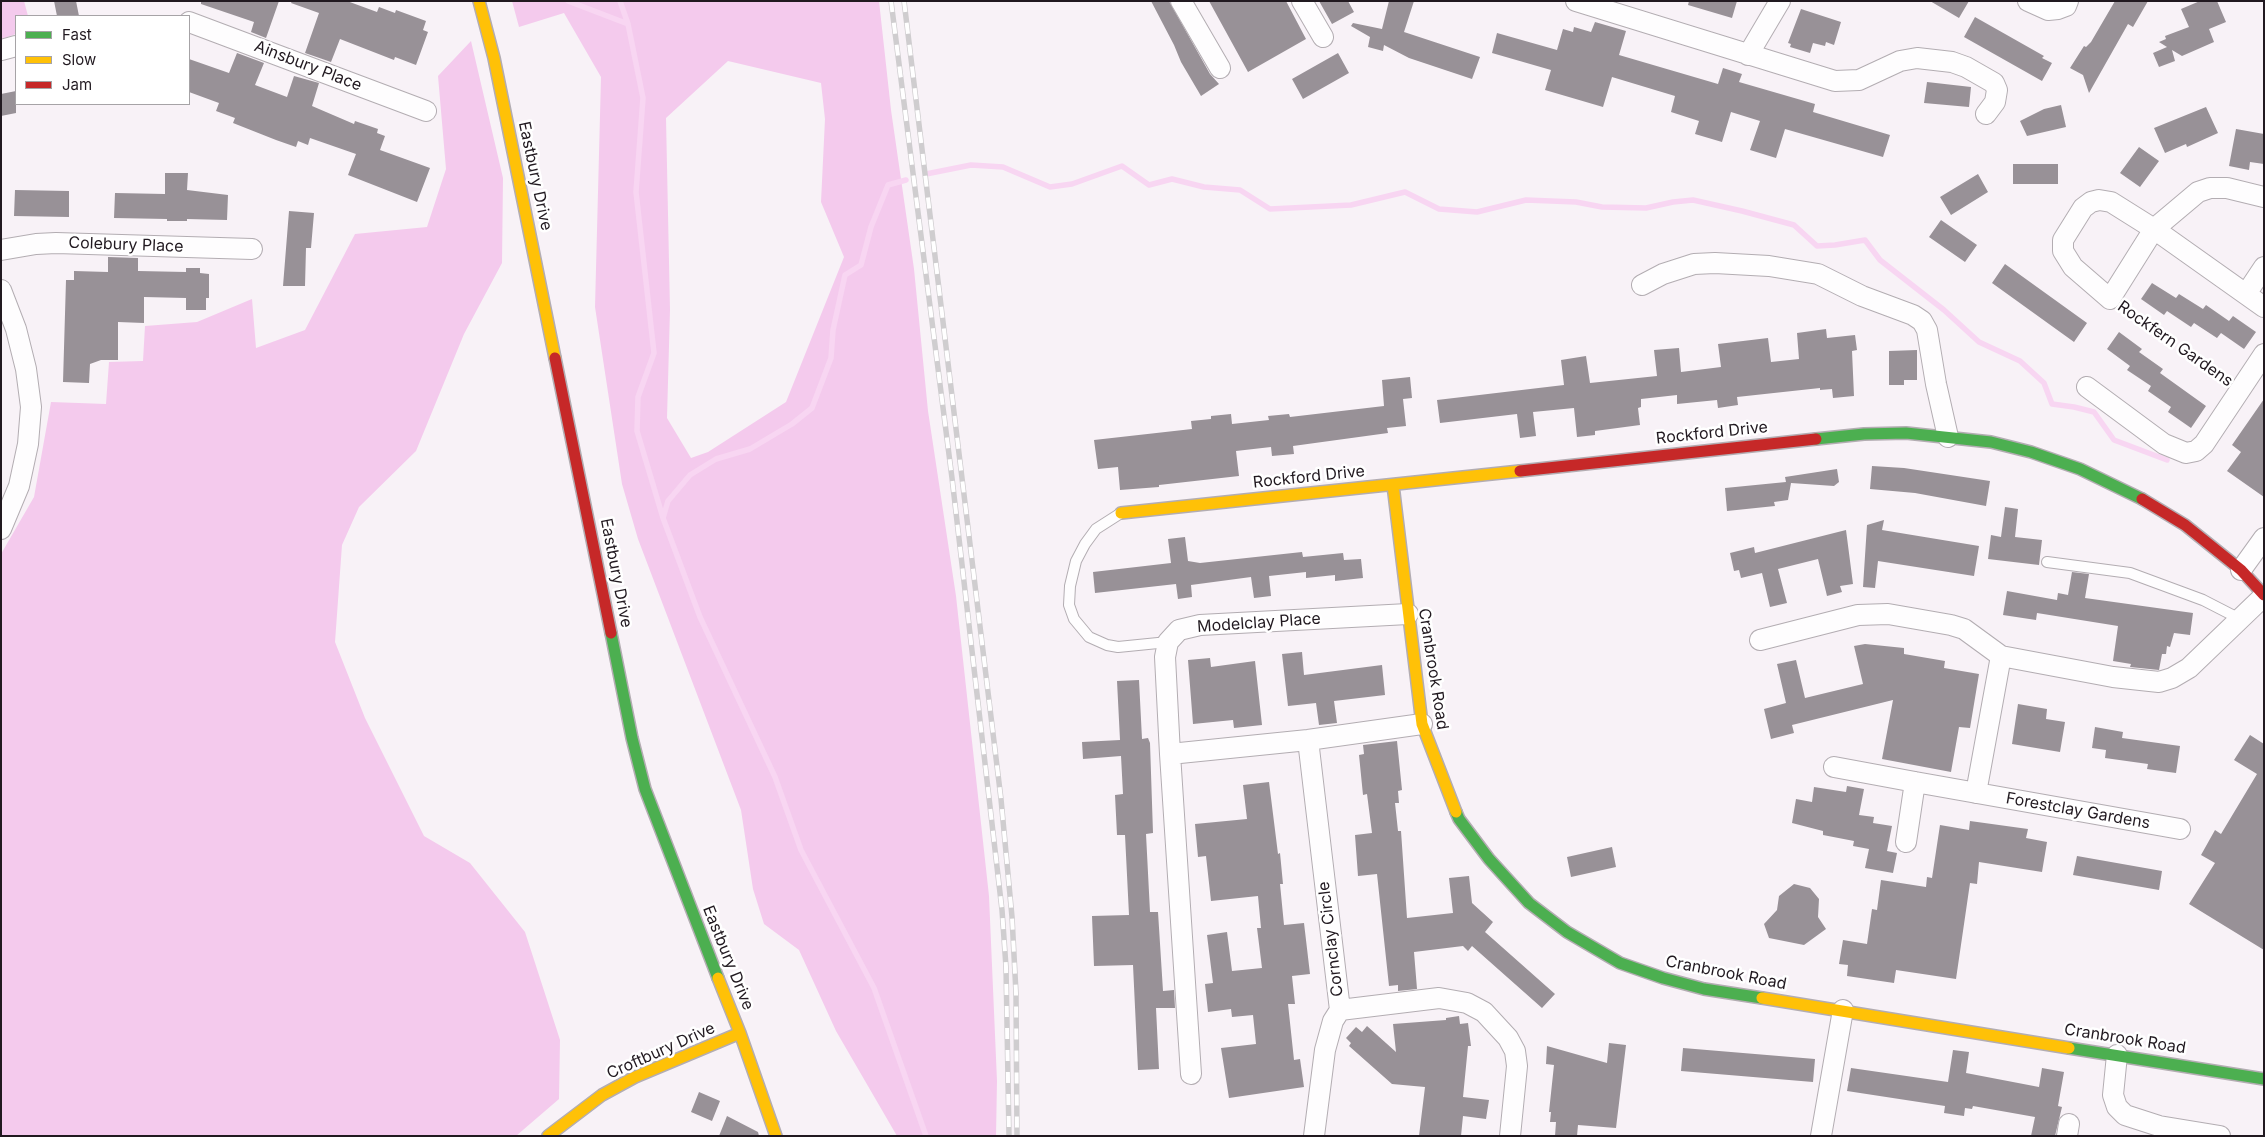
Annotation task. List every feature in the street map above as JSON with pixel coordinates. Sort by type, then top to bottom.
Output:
[{"type":"street","name":"Eastbury Drive","points":[[478,1],[502,97],[632,738],[645,789],[740,1034],[776,1136]]},
{"type":"street","points":[[1181,1],[1220,68]]},
{"type":"street","points":[[1302,1],[1323,37]]},
{"type":"street","points":[[1576,1],[1835,81],[1859,80],[1900,61],[1917,58],[1936,59],[1966,67],[1994,83],[1997,90],[1994,102],[1986,114]]},
{"type":"street","points":[[1748,55],[1780,1]]},
{"type":"street","points":[[2028,1],[2048,10],[2066,6],[2068,1]]},
{"type":"street","name":"Ainsbury Place","points":[[190,22],[426,111]]},
{"type":"street","points":[[1,50],[15,46]]},
{"type":"street","name":"Rockfern Gardens","points":[[2264,197],[2227,188],[2210,188],[2198,192],[2154,229],[2110,298],[2073,268],[2063,252],[2063,240],[2083,208],[2091,202],[2099,200],[2111,202],[2154,229],[2264,307]]},
{"type":"street","name":"Colebury Place","points":[[1,250],[36,244],[56,243],[252,249]]},
{"type":"street","points":[[1642,285],[1663,274],[1694,264],[1715,263],[1769,266],[1818,274],[1862,296],[1913,315],[1928,330],[1934,374],[1948,437]]},
{"type":"street","points":[[2246,294],[2264,267]]},
{"type":"street","points":[[1,290],[16,329],[26,369],[31,407],[28,444],[19,486],[1,529]]},
{"type":"street","name":"Rockfern Gardens","points":[[2087,387],[2164,444],[2186,453],[2196,451],[2204,444],[2264,354]]},
{"type":"street","name":"Rockford Drive","points":[[1120,513],[1864,434],[1906,433],[1991,442],[2031,452],[2088,473],[2136,496],[2186,525],[2241,570],[2264,596]]},
{"type":"street","name":"Cranbrook Road","points":[[1393,485],[1422,724],[1459,819],[1489,860],[1529,903],[1568,932],[1620,962],[1662,978],[1704,988],[2264,1079]]},
{"type":"street","points":[[2241,570],[2264,538]]},
{"type":"street","points":[[1760,640],[1858,615],[1888,614],[1951,624],[1964,629],[2001,656],[2114,677],[2159,682],[2172,678],[2189,668],[2264,596]]},
{"type":"street","name":"Modelclay Place","points":[[1168,642],[1179,630],[1200,625],[1408,614]]},
{"type":"street","points":[[1168,642],[1165,657],[1170,754],[1191,1074]]},
{"type":"street","points":[[1976,793],[2001,656]]},
{"type":"street","points":[[1170,754],[1308,740],[1422,724]]},
{"type":"street","name":"Cornclay Circle","points":[[1308,740],[1340,1010],[1333,1021],[1325,1050],[1314,1136]]},
{"type":"street","name":"Forestclay Gardens","points":[[1834,767],[2180,829]]},
{"type":"street","points":[[1906,842],[1915,782]]},
{"type":"street","points":[[1340,1010],[1439,998],[1467,1003],[1484,1012],[1508,1038],[1515,1051],[1517,1066],[1510,1136]]},
{"type":"street","points":[[1821,1136],[1843,1010]]},
{"type":"street","name":"Croftbury Drive","points":[[548,1136],[602,1095],[635,1077],[740,1034]]},
{"type":"street","points":[[2117,1055],[2113,1095],[2117,1107],[2125,1115],[2159,1126],[2220,1136]]},
{"type":"lane","points":[[1120,513],[1096,529],[1076,560],[1070,586],[1069,606],[1074,619],[1089,637],[1107,645],[1118,647],[1168,642]]},
{"type":"lane","points":[[2047,562],[2130,574],[2203,600],[2240,619]]},
{"type":"path","name":"Rockfern Gardens","points":[[2110,298],[2241,390]]},
{"type":"shaded area","points":[[1,1],[24,1],[28,15],[15,15],[15,34],[1,39]]},
{"type":"shaded area","points":[[512,1],[879,1],[891,110],[914,269],[928,411],[956,596],[989,896],[997,1081],[996,1136],[897,1136],[836,1031],[799,950],[764,924],[753,889],[741,810],[638,539],[622,484],[595,307],[601,77],[564,13],[519,27]],"holes":[[[728,61],[821,83],[825,119],[821,202],[844,257],[786,402],[708,452],[691,458],[667,418],[670,310],[666,118]]]},
{"type":"shaded area","points":[[471,41],[503,178],[502,263],[464,334],[416,451],[359,507],[342,545],[335,642],[365,718],[424,836],[470,863],[525,932],[560,1040],[559,1099],[516,1136],[1,1136],[1,554],[34,497],[51,402],[106,404],[109,362],[143,361],[145,326],[197,322],[252,299],[256,348],[305,330],[355,234],[427,227],[446,169],[438,76]]},
{"type":"building","points":[[54,1],[76,1],[79,15],[57,15]]},
{"type":"building","points":[[201,1],[279,1],[266,38],[251,32],[254,22],[201,4]]},
{"type":"building","points":[[292,1],[347,1],[377,12],[379,7],[395,13],[396,10],[426,21],[423,30],[428,32],[416,65],[395,57],[394,60],[340,39],[331,62],[305,53],[319,13],[291,3]]},
{"type":"building","points":[[1151,1],[1169,1],[1210,74],[1219,84],[1201,96],[1181,62]]},
{"type":"building","points":[[1209,1],[1286,1],[1306,39],[1248,72]]},
{"type":"building","points":[[1319,1],[1348,1],[1354,12],[1332,24]]},
{"type":"building","points":[[1389,1],[1414,1],[1404,32],[1480,57],[1472,79],[1409,58],[1384,45],[1383,51],[1368,47],[1370,37],[1351,26],[1353,23],[1382,29]]},
{"type":"building","points":[[1689,1],[1737,1],[1732,18],[1688,5]]},
{"type":"building","points":[[1930,1],[1969,1],[1959,18]]},
{"type":"building","points":[[2115,1],[2148,1],[2133,27],[2128,24],[2089,93],[2083,75],[2070,68],[2084,46],[2086,47],[2091,42]]},
{"type":"building","points":[[2200,1],[2217,1],[2226,22],[2209,29],[2214,42],[2182,56],[2172,50],[2175,61],[2159,67],[2153,53],[2167,47],[2159,42],[2166,39],[2165,36],[2189,27],[2181,9]]},
{"type":"building","points":[[1801,9],[1841,22],[1834,45],[1826,42],[1825,46],[1813,43],[1810,53],[1790,47],[1791,44],[1788,43]]},
{"type":"building","points":[[1975,17],[2044,56],[2042,58],[2052,63],[2042,81],[1964,37]]},
{"type":"building","points":[[1595,22],[1626,31],[1619,55],[1718,84],[1723,68],[1742,74],[1739,82],[1815,104],[1813,112],[1890,135],[1883,157],[1785,129],[1776,158],[1750,150],[1760,121],[1731,112],[1722,142],[1695,134],[1699,121],[1671,112],[1675,96],[1612,77],[1603,107],[1545,90],[1551,70],[1492,53],[1497,33],[1557,50],[1563,29],[1573,32],[1574,27],[1591,32]]},
{"type":"building","points":[[237,53],[264,63],[255,85],[287,97],[294,76],[319,83],[312,106],[354,124],[355,121],[378,129],[377,133],[385,136],[380,150],[430,168],[417,202],[348,175],[356,154],[310,138],[308,145],[298,141],[296,147],[276,140],[233,123],[235,118],[216,111],[219,103],[190,92],[190,59],[229,73]]},
{"type":"building","points":[[1338,53],[1349,73],[1303,99],[1292,79]]},
{"type":"building","points":[[1927,82],[1971,87],[1969,107],[1924,103]]},
{"type":"building","points":[[15,91],[16,113],[1,116],[1,94]]},
{"type":"building","points":[[2061,105],[2066,127],[2027,136],[2020,121],[2044,109]]},
{"type":"building","points":[[2206,107],[2218,133],[2187,147],[2186,144],[2165,153],[2154,128]]},
{"type":"building","points":[[2236,129],[2264,134],[2264,164],[2250,162],[2249,170],[2229,166]]},
{"type":"building","points":[[2139,147],[2159,161],[2140,187],[2120,173]]},
{"type":"building","points":[[2013,164],[2058,164],[2058,184],[2013,184]]},
{"type":"building","points":[[165,173],[188,173],[187,190],[228,195],[227,220],[187,219],[187,221],[167,221],[167,219],[114,218],[115,193],[165,194]]},
{"type":"building","points":[[1978,174],[1988,192],[1951,215],[1940,197]]},
{"type":"building","points":[[15,190],[69,191],[69,217],[14,216]]},
{"type":"building","points":[[289,211],[314,213],[311,248],[306,248],[305,286],[283,286]]},
{"type":"building","points":[[1941,220],[1977,245],[1965,262],[1929,237]]},
{"type":"building","points":[[108,257],[138,258],[138,271],[186,272],[186,268],[200,268],[200,273],[209,274],[209,298],[206,298],[206,310],[186,310],[186,298],[144,297],[144,323],[118,322],[118,360],[101,360],[90,364],[89,383],[63,382],[66,280],[74,280],[74,271],[108,272]]},
{"type":"building","points":[[2005,264],[2087,323],[2074,342],[1992,283]]},
{"type":"building","points":[[2152,283],[2176,298],[2179,294],[2203,309],[2206,305],[2229,321],[2233,316],[2256,332],[2244,349],[2221,333],[2217,338],[2194,323],[2191,327],[2167,311],[2164,315],[2141,299]]},
{"type":"building","points":[[1826,329],[1827,338],[1855,335],[1857,350],[1852,351],[1854,396],[1833,398],[1832,389],[1820,390],[1820,388],[1737,397],[1738,405],[1718,408],[1717,400],[1677,404],[1677,395],[1641,399],[1641,407],[1638,408],[1640,425],[1595,431],[1595,435],[1577,437],[1574,408],[1533,412],[1536,436],[1520,438],[1517,414],[1440,423],[1437,400],[1564,385],[1561,360],[1586,356],[1590,383],[1657,376],[1654,350],[1679,348],[1681,372],[1721,367],[1718,344],[1768,338],[1771,362],[1799,359],[1797,333]]},
{"type":"building","points":[[2119,332],[2142,349],[2139,352],[2163,369],[2160,373],[2206,406],[2191,428],[2168,412],[2171,407],[2148,391],[2151,386],[2127,370],[2130,366],[2107,349]]},
{"type":"building","points":[[1917,350],[1917,380],[1904,380],[1904,385],[1889,385],[1889,351]]},
{"type":"building","points":[[1410,377],[1412,398],[1403,399],[1406,426],[1387,428],[1388,433],[1293,446],[1294,454],[1272,456],[1271,447],[1236,451],[1239,476],[1159,485],[1159,487],[1120,490],[1118,467],[1098,469],[1094,440],[1192,429],[1191,421],[1211,419],[1211,416],[1231,414],[1232,424],[1269,420],[1268,416],[1289,414],[1290,417],[1384,406],[1382,380]]},
{"type":"building","points":[[2264,399],[2264,497],[2227,471],[2241,452],[2232,445]]},
{"type":"building","points":[[1872,466],[1904,468],[1990,481],[1986,506],[1915,493],[1870,489]]},
{"type":"building","points":[[1837,469],[1839,482],[1834,486],[1791,483],[1788,500],[1774,502],[1775,506],[1727,511],[1725,488],[1786,482],[1785,477]]},
{"type":"building","points":[[2005,507],[2018,509],[2015,537],[2042,540],[2039,565],[1988,559],[1991,535],[2001,537]]},
{"type":"building","points":[[1884,520],[1882,530],[1979,546],[1974,576],[1878,561],[1875,588],[1863,587],[1867,525]]},
{"type":"building","points":[[1846,530],[1853,584],[1840,586],[1842,592],[1827,596],[1818,559],[1778,569],[1787,603],[1770,607],[1762,573],[1741,578],[1739,570],[1734,571],[1730,553],[1754,547],[1755,553]]},
{"type":"building","points":[[1185,537],[1188,561],[1200,563],[1302,552],[1303,557],[1343,553],[1344,560],[1361,559],[1363,578],[1335,581],[1335,575],[1306,578],[1306,572],[1269,576],[1271,596],[1254,598],[1251,577],[1191,585],[1192,597],[1178,599],[1176,584],[1095,593],[1093,572],[1171,563],[1168,539]]},
{"type":"building","points":[[2072,572],[2089,574],[2085,598],[2193,613],[2190,635],[2174,633],[2170,647],[2167,646],[2166,654],[2162,654],[2159,670],[2130,667],[2131,664],[2113,661],[2118,626],[2037,613],[2036,620],[2003,615],[2007,591],[2057,600],[2058,593],[2068,595]]},
{"type":"building","points":[[1865,644],[1904,648],[1904,654],[1945,661],[1944,668],[1979,674],[1970,728],[1959,727],[1951,772],[1882,759],[1893,700],[1792,725],[1794,733],[1771,739],[1764,709],[1786,703],[1777,664],[1796,660],[1805,698],[1863,684],[1854,646]]},
{"type":"building","points":[[1302,652],[1304,675],[1382,665],[1385,695],[1334,701],[1337,723],[1319,725],[1316,703],[1288,706],[1282,654]]},
{"type":"building","points":[[1210,658],[1211,667],[1255,661],[1262,725],[1234,728],[1233,720],[1193,724],[1188,660]]},
{"type":"building","points":[[1139,680],[1142,739],[1148,738],[1150,743],[1153,833],[1146,834],[1150,912],[1158,912],[1163,991],[1174,990],[1175,1008],[1156,1008],[1159,1069],[1138,1070],[1133,965],[1094,966],[1092,916],[1129,915],[1125,835],[1117,835],[1115,795],[1123,794],[1121,756],[1083,759],[1082,742],[1120,740],[1117,681]]},
{"type":"building","points":[[2018,704],[2047,709],[2046,719],[2065,722],[2060,752],[2012,744]]},
{"type":"building","points":[[2095,727],[2123,732],[2122,738],[2180,746],[2176,773],[2147,769],[2148,764],[2105,758],[2106,750],[2092,748]]},
{"type":"building","points":[[2250,735],[2264,744],[2264,950],[2189,904],[2215,863],[2201,855],[2215,830],[2221,834],[2257,774],[2234,760]]},
{"type":"building","points":[[1397,741],[1402,790],[1398,791],[1399,803],[1395,803],[1398,831],[1401,831],[1407,918],[1453,913],[1449,878],[1469,876],[1472,903],[1493,922],[1485,932],[1555,994],[1542,1008],[1472,946],[1468,951],[1463,946],[1414,952],[1417,989],[1398,991],[1398,985],[1389,986],[1377,874],[1358,876],[1355,835],[1372,833],[1367,794],[1363,795],[1359,755],[1364,754],[1363,745]]},
{"type":"building","points":[[1269,782],[1278,854],[1280,853],[1283,884],[1280,884],[1284,925],[1304,923],[1310,974],[1292,976],[1295,1004],[1288,1004],[1294,1060],[1300,1059],[1304,1087],[1229,1098],[1221,1048],[1256,1044],[1253,1015],[1232,1017],[1231,1009],[1208,1012],[1205,984],[1213,983],[1207,935],[1227,932],[1232,971],[1262,968],[1257,928],[1261,928],[1258,896],[1211,901],[1206,856],[1198,857],[1195,824],[1247,819],[1243,785]]},
{"type":"building","points":[[1847,786],[1864,789],[1859,815],[1874,817],[1873,823],[1892,826],[1887,851],[1897,853],[1893,873],[1865,868],[1869,849],[1853,846],[1854,841],[1823,835],[1823,831],[1792,823],[1796,799],[1812,802],[1814,787],[1846,792]]},
{"type":"building","points":[[1970,821],[2028,829],[2026,838],[2047,842],[2042,872],[1979,862],[1977,884],[1970,883],[1956,979],[1896,970],[1894,983],[1847,976],[1848,965],[1839,964],[1843,940],[1867,944],[1872,909],[1877,910],[1881,880],[1926,887],[1927,877],[1932,878],[1940,825],[1969,830]]},
{"type":"building","points":[[1612,847],[1616,867],[1571,877],[1567,857]]},
{"type":"building","points":[[2077,856],[2162,871],[2159,890],[2073,875]]},
{"type":"building","points":[[1794,884],[1810,888],[1819,899],[1818,917],[1826,929],[1804,945],[1769,938],[1764,924],[1777,910],[1779,896]]},
{"type":"building","points":[[1459,1016],[1460,1024],[1468,1023],[1471,1046],[1468,1046],[1463,1097],[1489,1100],[1486,1119],[1463,1116],[1461,1136],[1419,1136],[1425,1087],[1392,1084],[1349,1046],[1351,1043],[1346,1038],[1356,1027],[1362,1032],[1367,1026],[1396,1052],[1393,1024],[1446,1020],[1446,1018]]},
{"type":"building","points":[[1609,1043],[1626,1045],[1616,1128],[1578,1125],[1577,1136],[1555,1136],[1556,1122],[1550,1122],[1551,1112],[1549,1112],[1554,1065],[1546,1064],[1547,1046],[1607,1063]]},
{"type":"building","points":[[1683,1048],[1815,1059],[1813,1082],[1681,1071]]},
{"type":"building","points":[[1953,1050],[1969,1052],[1966,1073],[2039,1087],[2042,1068],[2064,1072],[2058,1106],[2062,1107],[2055,1136],[2031,1136],[2035,1117],[1973,1106],[1972,1109],[1965,1108],[1964,1116],[1944,1113],[1945,1106],[1847,1091],[1851,1068],[1948,1082]]},
{"type":"building","points":[[699,1092],[720,1101],[712,1121],[691,1112]]},
{"type":"building","points":[[727,1116],[758,1132],[759,1136],[719,1136]]},
{"type":"waterway","points":[[568,1],[628,24]]},
{"type":"waterway","points":[[620,1],[628,24],[643,98],[636,192],[654,353],[638,397],[637,431],[663,518],[700,617],[775,777],[801,850],[874,988],[926,1136]]},
{"type":"waterway","points":[[926,174],[971,165],[1003,167],[1050,187],[1072,184],[1122,166],[1149,185],[1172,179],[1204,187],[1240,190],[1270,209],[1351,205],[1405,192],[1439,209],[1477,212],[1526,200],[1576,202],[1602,207],[1646,208],[1693,200],[1742,211],[1794,225],[1817,246],[1865,240],[1880,260],[1944,310],[1979,342],[2020,361],[2044,383],[2052,404],[2094,412],[2114,440],[2167,460]]},
{"type":"waterway","points":[[663,518],[668,501],[690,475],[716,459],[750,449],[792,424],[812,408],[831,358],[833,330],[845,275],[861,265],[871,227],[888,185],[906,180]]},
{"type":"railway","points":[[891,1],[952,478],[1002,910],[1006,967],[1009,1136]]},
{"type":"railway","points":[[904,1],[1001,799],[1012,917],[1016,993],[1017,1136]]},
{"type":"traffic: fast","points":[[1816,439],[1864,434],[1906,433],[1991,442],[2031,452],[2080,469],[2142,499]]},
{"type":"traffic: fast","points":[[611,633],[632,738],[645,789],[718,978]]},
{"type":"traffic: fast","points":[[1456,812],[1459,819],[1489,859],[1529,903],[1567,932],[1620,963],[1663,978],[1704,989],[1762,998]]},
{"type":"traffic: fast","points":[[2069,1048],[2264,1079]]},
{"type":"traffic: slow","points":[[479,1],[494,58],[555,358]]},
{"type":"traffic: slow","points":[[1121,513],[1520,471]]},
{"type":"traffic: slow","points":[[1393,485],[1422,724],[1456,812]]},
{"type":"traffic: slow","points":[[718,978],[740,1033],[776,1136]]},
{"type":"traffic: slow","points":[[1762,998],[2069,1048]]},
{"type":"traffic: slow","points":[[548,1136],[602,1095],[635,1077],[740,1033]]},
{"type":"traffic: jam","points":[[555,358],[611,633]]},
{"type":"traffic: jam","points":[[1520,471],[1816,439]]},
{"type":"traffic: jam","points":[[2142,499],[2185,525],[2241,570],[2264,595]]}]
